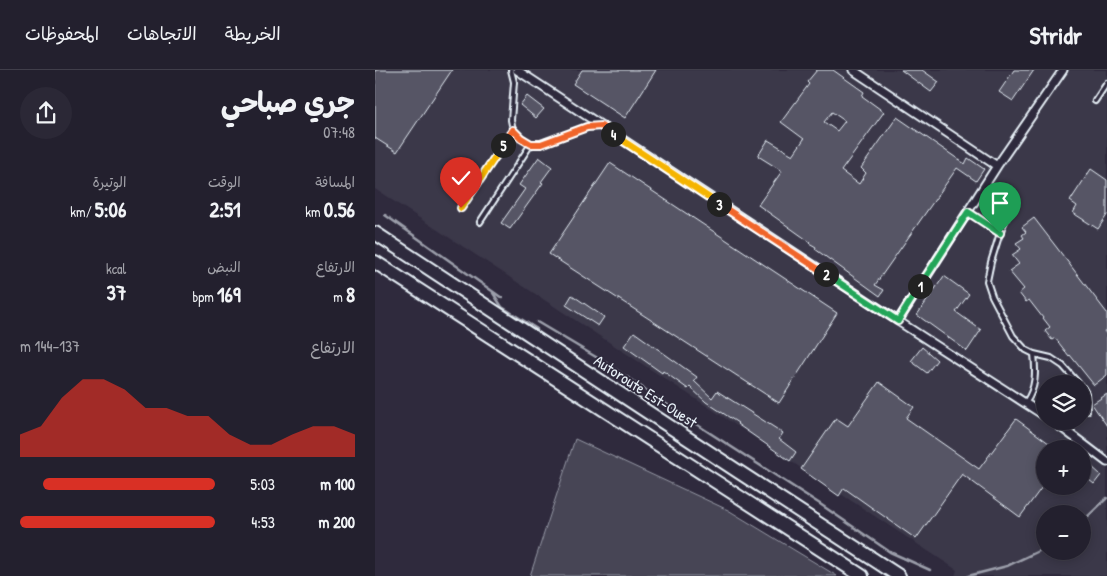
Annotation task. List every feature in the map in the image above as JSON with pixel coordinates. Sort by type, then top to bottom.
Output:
[{"type":"highway","name":"Autoroute Est-Ouest","points":[[375,233],[899,576]]},
{"type":"highway","points":[[375,262],[862,576]]},
{"type":"street","points":[[517,70],[898,321],[1036,409]]},
{"type":"street","points":[[853,70],[997,166]]},
{"type":"street","points":[[898,321],[997,166],[1063,70]]},
{"type":"street","points":[[1065,430],[1107,462]]},
{"type":"lane","points":[[511,70],[514,82],[511,120],[513,130],[521,138],[531,144],[541,144],[587,127],[601,126]]},
{"type":"lane","points":[[1095,101],[1107,83]]},
{"type":"lane","points":[[461,208],[513,130]]},
{"type":"lane","points":[[480,222],[531,144]]},
{"type":"lane","points":[[1015,197],[1000,233],[987,281],[992,296],[1013,336],[1025,350],[1051,358],[1063,366],[1071,375]]},
{"type":"lane","points":[[968,212],[1000,233]]},
{"type":"lane","points":[[1026,402],[1034,386],[1034,354]]},
{"type":"shaded area","points":[[375,70],[1107,70],[1107,576],[955,576],[957,570],[375,189]]},
{"type":"shaded area","points":[[575,439],[728,510],[837,576],[530,576]]},
{"type":"building","points":[[375,70],[452,70],[397,152],[375,138]]},
{"type":"building","points":[[582,70],[656,70],[625,118],[573,84]]},
{"type":"building","points":[[817,70],[833,70],[864,92],[862,96],[884,112],[841,171],[859,184],[866,173],[861,168],[897,117],[965,164],[968,158],[984,169],[976,181],[957,168],[875,285],[884,290],[880,296],[758,205],[782,171],[758,156],[768,140],[793,155],[804,139],[781,122],[809,84],[807,82]],"holes":[[[832,112],[845,121],[837,131],[824,122]]]},
{"type":"building","points":[[901,70],[922,70],[939,82],[931,92]]},
{"type":"building","points":[[1014,70],[1034,70],[1013,101],[999,92]]},
{"type":"building","points":[[527,96],[544,109],[536,118],[520,105]]},
{"type":"building","points":[[539,157],[552,167],[541,182],[543,183],[510,229],[501,223],[525,189],[519,185]]},
{"type":"building","points":[[610,163],[837,313],[779,403],[549,254]]},
{"type":"building","points":[[1091,169],[1107,180],[1107,215],[1098,229],[1073,213],[1077,206],[1070,201]]},
{"type":"building","points":[[1034,218],[1107,313],[1107,329],[1104,331],[1107,335],[1107,375],[1094,385],[1091,381],[1091,375],[1086,375],[1055,338],[1052,340],[1045,331],[1050,327],[1029,300],[1026,302],[1019,293],[1024,289],[1009,271],[1019,264],[1012,255],[1021,249],[1016,243],[1024,238],[1022,235],[1026,232],[1022,227]]},
{"type":"building","points":[[944,276],[969,294],[956,312],[981,330],[967,351],[917,315]]},
{"type":"building","points":[[572,295],[604,317],[598,326],[566,305]]},
{"type":"building","points":[[634,332],[697,377],[694,381],[712,398],[717,391],[783,433],[779,439],[796,452],[790,461],[706,402],[690,387],[688,389],[663,371],[662,373],[624,346]]},
{"type":"building","points":[[922,347],[937,360],[927,373],[911,361]]},
{"type":"building","points":[[879,382],[914,407],[906,418],[979,469],[1016,419],[1045,440],[1036,440],[1036,495],[1020,517],[962,474],[916,539],[844,488],[839,496],[801,469],[836,418],[848,426]]},
{"type":"building","points":[[1107,394],[1107,426],[1092,404]]},
{"type":"building","points":[[1091,466],[1101,475],[1094,484],[1091,482]]},
{"type":"waterway","points":[[385,215],[502,298]]},
{"type":"waterway","points":[[493,293],[502,307],[537,329]]},
{"type":"waterway","points":[[537,322],[606,363],[890,552],[930,570]]},
{"type":"waterway","points":[[1091,513],[1107,498]]},
{"type":"waterway","points":[[968,576],[1007,566],[1036,552]]},
{"type":"route","points":[[461,208],[513,130],[531,144],[541,144],[587,127],[601,126],[898,321],[968,212],[1000,233]]}]
